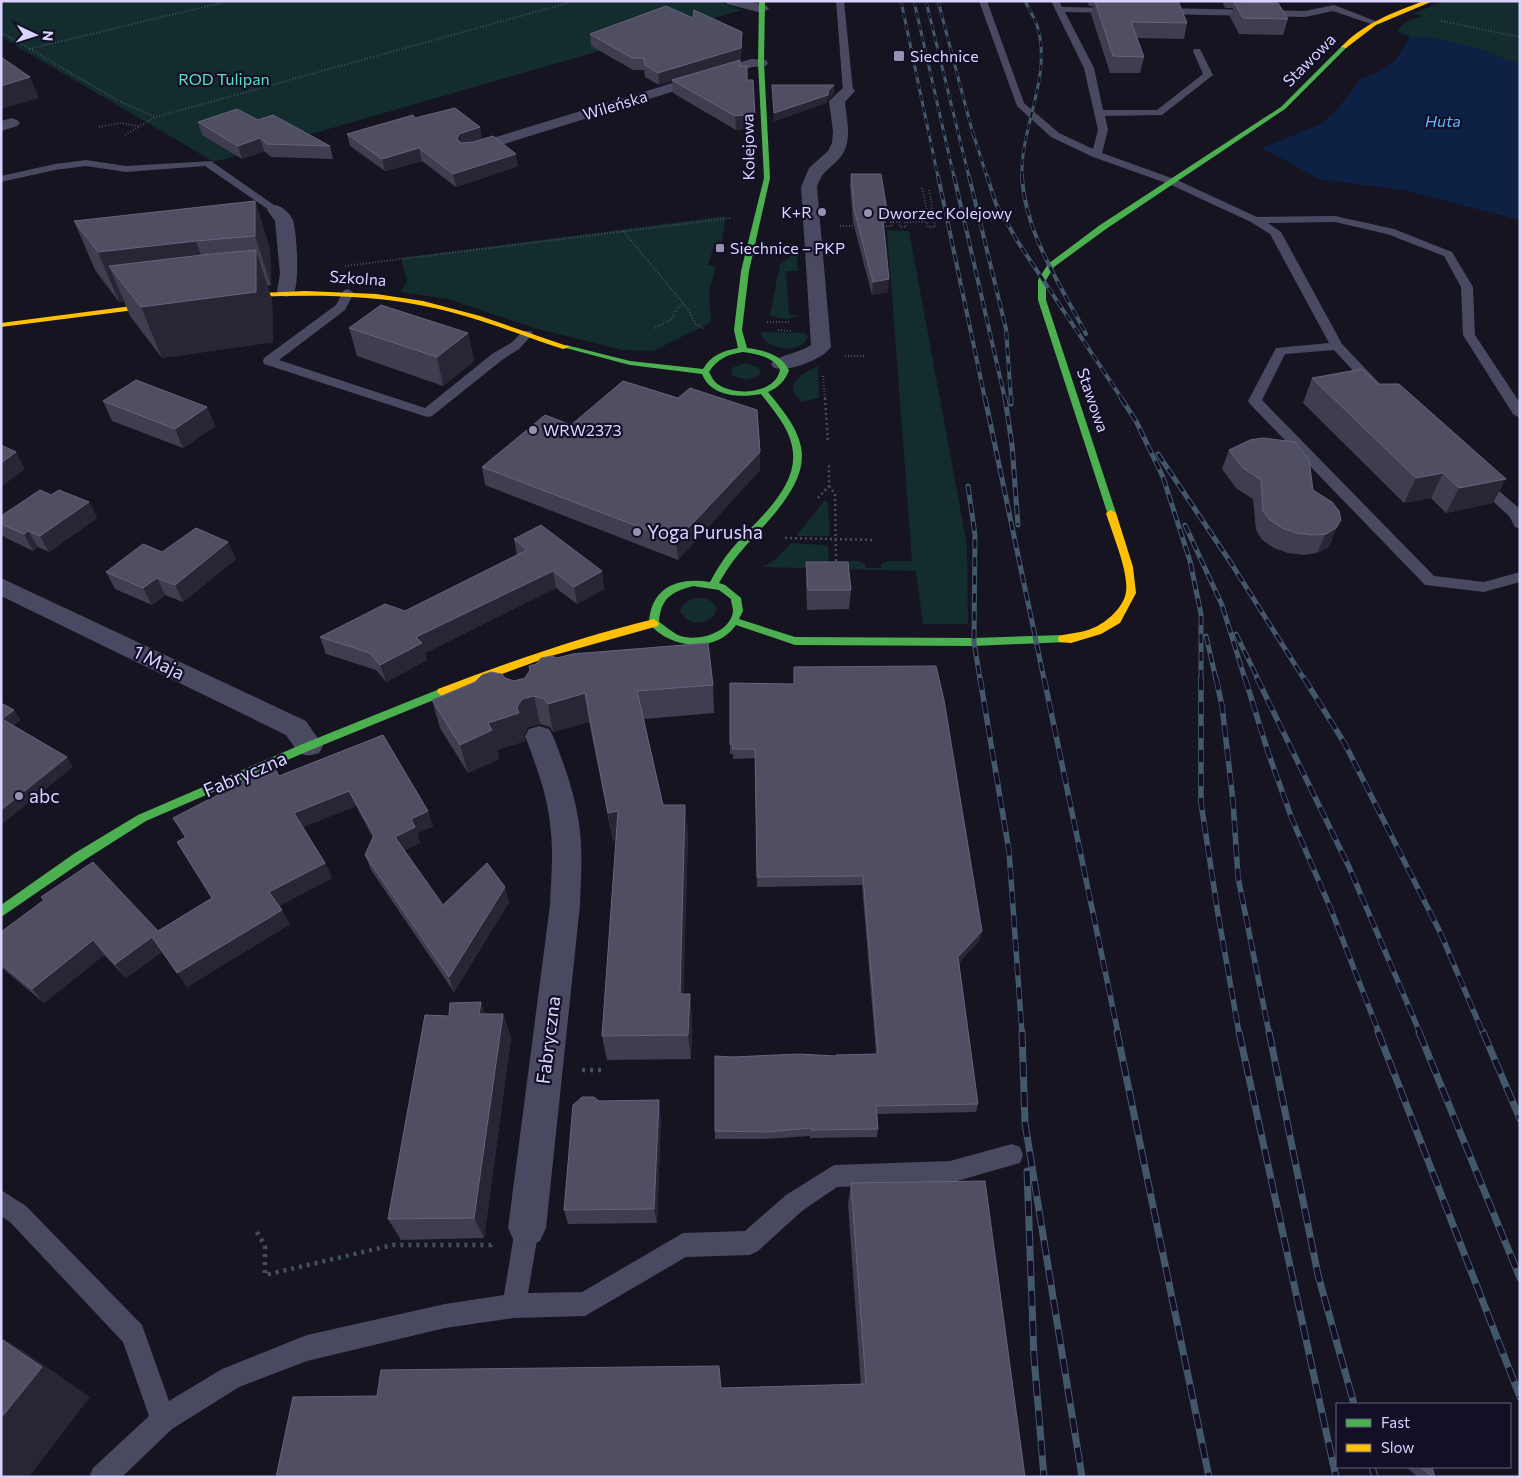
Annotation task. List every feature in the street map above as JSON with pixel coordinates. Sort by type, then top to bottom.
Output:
[{"type":"street","points":[[732,1],[762,5]]},
{"type":"street","name":"Stawowa","points":[[737,622],[795,641],[974,642],[1071,639],[1097,631],[1116,620],[1131,593],[1128,567],[1090,440],[1042,300],[1042,280],[1051,266],[1103,226],[1173,182],[1197,164],[1283,108],[1358,33],[1374,22],[1430,1]]},
{"type":"street","name":"Kolejowa","points":[[743,350],[738,330],[745,271],[767,178],[761,63],[762,5]]},
{"type":"street","name":"Wileńska","points":[[469,150],[751,63],[761,63]]},
{"type":"street","points":[[781,364],[810,355],[821,348],[809,188],[812,175],[818,166],[838,148],[840,139],[838,101],[848,91]]},
{"type":"street","points":[[276,210],[284,220],[288,282]]},
{"type":"street","name":"Szkolna","points":[[220,297],[288,282],[348,293],[392,297],[451,310],[617,361],[665,369],[705,372]]},
{"type":"street","points":[[1,325],[172,302]]},
{"type":"street","points":[[743,350],[766,353],[781,364],[784,371],[781,379],[774,386],[763,391],[743,393],[724,390],[710,382],[705,372],[708,363],[716,356],[743,350]]},
{"type":"street","points":[[713,584],[722,565],[778,502],[794,477],[800,456],[792,429],[783,413],[763,391]]},
{"type":"street","points":[[694,583],[713,584],[726,590],[736,600],[740,611],[737,622],[725,634],[706,642],[684,641],[666,634],[654,623],[653,609],[661,596],[675,587],[694,583]]},
{"type":"street","name":"1 Maja","points":[[1,586],[296,728],[309,746]]},
{"type":"street","name":"Fabryczna","points":[[1,912],[79,857],[142,818],[309,746],[505,666],[602,635],[654,623]]},
{"type":"street","points":[[505,666],[517,690]]},
{"type":"street","name":"Fabryczna","points":[[527,1228],[565,888],[564,815],[555,777],[539,736]]},
{"type":"lane","points":[[840,1],[848,91]]},
{"type":"lane","points":[[983,1],[1020,104],[1055,135],[1097,156],[1173,182],[1255,220],[1275,232],[1337,346],[1364,376],[1386,396]]},
{"type":"lane","points":[[1057,5],[1089,68],[1103,130],[1097,156]]},
{"type":"lane","points":[[1057,5],[1127,10]]},
{"type":"lane","points":[[1147,11],[1305,14],[1332,5],[1374,22]]},
{"type":"lane","points":[[1099,113],[1159,113],[1208,75],[1197,51]]},
{"type":"lane","points":[[1,179],[55,167],[86,163],[126,169],[207,163],[276,210]]},
{"type":"lane","points":[[1255,220],[1335,219],[1390,231],[1448,254],[1467,287],[1469,335],[1520,414]]},
{"type":"lane","points":[[348,293],[341,307],[269,361],[427,413],[497,357],[515,346],[527,334]]},
{"type":"lane","points":[[1337,346],[1280,351],[1255,400],[1430,581],[1484,587],[1520,577]]},
{"type":"lane","points":[[1466,469],[1516,514],[1520,524]]},
{"type":"lane","points":[[102,1477],[163,1420],[231,1378],[307,1348],[445,1316],[514,1306],[585,1304],[683,1245],[750,1243],[794,1203],[834,1176],[950,1172],[1012,1155]]},
{"type":"lane","points":[[1,1202],[18,1214],[133,1334],[163,1420]]},
{"type":"lane","points":[[514,1306],[527,1228]]},
{"type":"path","points":[[28,49],[229,1]]},
{"type":"path","points":[[125,136],[156,117],[575,1]]},
{"type":"path","points":[[1399,14],[1520,37]]},
{"type":"path","points":[[1,32],[117,100],[156,117]]},
{"type":"path","points":[[99,127],[121,123],[140,126]]},
{"type":"path","points":[[922,188],[926,210],[934,212]]},
{"type":"path","points":[[891,222],[899,222],[900,228],[906,227],[905,222],[927,222],[928,227],[935,227],[929,188]]},
{"type":"path","points":[[872,226],[892,226],[888,210]]},
{"type":"path","points":[[288,282],[623,231],[734,218]]},
{"type":"path","points":[[812,226],[862,226]]},
{"type":"path","points":[[623,231],[684,304],[695,323],[704,329]]},
{"type":"path","points":[[655,328],[672,319],[677,308],[684,304]]},
{"type":"path","points":[[772,330],[820,332]]},
{"type":"path","points":[[828,486],[835,494],[836,561]]},
{"type":"path","points":[[782,538],[875,540]]},
{"type":"path","points":[[577,1070],[604,1070]]},
{"type":"path","points":[[257,1232],[265,1246],[266,1275],[393,1245],[491,1245],[494,1239]]},
{"type":"green space","name":"ROD Tulipan","points":[[1,1],[717,1],[742,10],[214,162],[1,37]]},
{"type":"green space","points":[[1445,1],[1520,1],[1520,65],[1480,49],[1431,37],[1410,37],[1398,31],[1406,22],[1424,16],[1412,14]]},
{"type":"green space","points":[[726,216],[721,246],[714,246],[708,265],[716,266],[709,292],[711,322],[653,351],[623,350],[534,328],[448,299],[401,292],[407,281],[401,258]]},
{"type":"green space","points":[[887,230],[909,231],[967,545],[968,624],[923,624],[916,571],[762,567],[776,559],[791,543],[824,545],[828,547],[829,561],[859,561],[865,564],[865,568],[881,568],[881,564],[887,561],[912,561]]},
{"type":"green space","points":[[796,245],[798,271],[786,271],[789,315],[799,315],[788,319],[777,318],[770,315],[780,264],[789,258]]},
{"type":"green space","points":[[760,332],[804,333],[808,336],[805,342],[799,346],[784,348],[769,343]]},
{"type":"green space","points":[[745,363],[758,367],[761,371],[759,375],[747,380],[733,376],[732,368]]},
{"type":"green space","points":[[818,366],[819,398],[801,402],[793,391],[795,382],[801,375]]},
{"type":"green space","points":[[825,500],[828,503],[830,534],[827,536],[796,536]]},
{"type":"green space","points":[[698,598],[709,600],[714,603],[717,609],[710,619],[693,622],[683,616],[680,611],[686,602]]},
{"type":"water","name":"Huta","points":[[1410,37],[1431,37],[1480,49],[1520,65],[1520,220],[1403,190],[1319,179],[1262,148],[1321,124],[1337,110],[1360,79],[1379,72],[1396,60]]},
{"type":"building","points":[[1095,1],[1178,1],[1187,23],[1131,22],[1144,57],[1113,56]]},
{"type":"building","points":[[1234,2],[1278,3],[1288,19],[1243,18]]},
{"type":"building","points":[[666,6],[693,18],[694,10],[742,32],[741,48],[658,73],[645,65],[644,58],[632,58],[590,34]]},
{"type":"building","points":[[1,57],[30,77],[1,86]]},
{"type":"building","points":[[740,60],[740,66],[747,66],[747,80],[753,80],[755,114],[735,116],[672,80]]},
{"type":"building","points":[[772,85],[834,85],[828,91],[828,95],[774,113]]},
{"type":"building","points":[[455,108],[480,127],[459,134],[457,139],[461,143],[473,142],[493,136],[516,154],[453,174],[419,148],[382,159],[347,134],[413,115],[415,118]]},
{"type":"building","points":[[237,109],[258,120],[273,115],[330,146],[267,144],[260,138],[238,146],[198,122]]},
{"type":"building","points":[[851,174],[881,174],[887,210],[882,210],[889,279],[873,282],[854,209]]},
{"type":"building","points":[[255,201],[255,236],[98,252],[74,221]]},
{"type":"building","points":[[256,250],[256,292],[141,307],[109,266],[202,255]]},
{"type":"building","points":[[381,305],[468,333],[437,357],[349,328]]},
{"type":"building","points":[[1362,369],[1378,384],[1399,384],[1506,479],[1459,488],[1443,473],[1416,478],[1312,378]]},
{"type":"building","points":[[136,380],[207,407],[175,429],[103,401]]},
{"type":"building","points":[[623,381],[678,398],[690,388],[757,410],[760,452],[676,541],[482,467],[545,415],[571,425]]},
{"type":"building","points":[[1263,438],[1295,442],[1309,460],[1313,490],[1332,502],[1339,511],[1341,520],[1336,528],[1326,534],[1312,535],[1296,533],[1282,528],[1270,520],[1263,511],[1261,480],[1243,468],[1229,450],[1250,440]]},
{"type":"building","points":[[1,445],[16,452],[1,463]]},
{"type":"building","points":[[40,490],[51,495],[59,490],[89,502],[40,536],[28,531],[24,534],[1,524],[1,516]]},
{"type":"building","points":[[541,525],[602,571],[574,587],[553,571],[416,637],[422,643],[380,665],[370,653],[320,637],[385,604],[405,611],[527,550],[514,539]]},
{"type":"building","points":[[196,528],[228,542],[175,585],[157,578],[143,588],[106,572],[143,544],[162,552]]},
{"type":"building","points":[[806,562],[848,562],[851,590],[808,590]]},
{"type":"building","points":[[708,643],[713,685],[637,691],[663,805],[685,805],[680,994],[690,994],[688,1035],[602,1036],[618,811],[608,813],[585,693],[548,704],[544,699],[534,696],[522,699],[517,707],[519,713],[488,723],[492,730],[460,745],[432,700],[475,682],[482,675],[491,672],[502,674],[505,678],[514,681],[525,678],[530,670],[529,666],[536,664],[541,658]]},
{"type":"building","points":[[936,666],[944,700],[982,931],[958,957],[978,1104],[876,1106],[878,1129],[811,1130],[811,1128],[765,1132],[715,1131],[715,1056],[878,1054],[863,876],[757,877],[755,749],[733,749],[732,744],[730,744],[730,683],[794,684],[794,667]]},
{"type":"building","name":"abc","points":[[1,703],[14,710],[2,719],[67,757],[1,810]]},
{"type":"building","points":[[383,735],[428,811],[411,819],[415,827],[395,837],[443,905],[487,863],[505,887],[449,977],[365,855],[374,835],[349,791],[294,813],[325,863],[269,892],[282,910],[177,973],[152,937],[115,964],[93,940],[32,989],[1,964],[1,932],[44,900],[41,897],[93,862],[158,931],[212,898],[177,842],[186,837],[173,818],[243,782],[241,779],[273,765],[279,776]]},
{"type":"building","points":[[481,1002],[479,1014],[503,1014],[474,1218],[388,1219],[425,1015],[449,1016],[450,1003]]},
{"type":"building","points":[[582,1097],[594,1097],[599,1101],[659,1100],[654,1209],[564,1210],[573,1105]]},
{"type":"building","points":[[985,1181],[1025,1477],[276,1477],[293,1397],[377,1396],[381,1370],[719,1366],[721,1388],[866,1384],[851,1183]]},
{"type":"building","points":[[1,1339],[42,1367],[1,1418]]},
{"type":"building","points":[[1421,1468],[1432,1468],[1435,1477]]},
{"type":"railway","points":[[901,1],[938,177]]},
{"type":"railway","points":[[914,1],[954,177]]},
{"type":"railway","points":[[926,1],[969,177]]},
{"type":"railway","points":[[938,1],[974,138]]},
{"type":"railway","points":[[1022,176],[1026,139],[1039,82],[1041,63],[1041,44],[1037,25],[1025,1]]},
{"type":"railway","points":[[973,133],[987,177]]},
{"type":"railway","points":[[938,176],[985,399]]},
{"type":"railway","points":[[954,176],[1005,399]]},
{"type":"railway","points":[[969,176],[1006,329],[1011,399]]},
{"type":"railway","points":[[987,176],[996,204],[1018,242],[1122,399]]},
{"type":"railway","points":[[1022,176],[1030,218],[1045,258],[1086,334]]},
{"type":"railway","points":[[985,398],[1044,679]]},
{"type":"railway","points":[[1005,398],[1012,445],[1018,525]]},
{"type":"railway","points":[[1121,398],[1136,421],[1163,477],[1190,561],[1201,614],[1201,803],[1239,1033]]},
{"type":"railway","points":[[1011,399],[1011,404]]},
{"type":"railway","points":[[1158,454],[1231,563],[1304,679]]},
{"type":"railway","points":[[968,486],[975,535],[974,642],[980,679]]},
{"type":"railway","points":[[1185,525],[1222,605],[1245,679]]},
{"type":"railway","points":[[1236,634],[1258,679]]},
{"type":"railway","points":[[1206,636],[1216,679]]},
{"type":"railway","points":[[980,678],[1009,851],[1022,1033]]},
{"type":"railway","points":[[1044,678],[1118,1033]]},
{"type":"railway","points":[[1216,678],[1222,706],[1233,801],[1238,877],[1269,1033]]},
{"type":"railway","points":[[1245,678],[1268,752],[1292,819],[1330,907],[1379,1033]]},
{"type":"railway","points":[[1257,678],[1349,867],[1420,1033]]},
{"type":"railway","points":[[1304,678],[1345,744],[1440,932],[1483,1033]]},
{"type":"railway","points":[[1022,1032],[1025,1123],[1082,1477]]},
{"type":"railway","points":[[1117,1032],[1209,1477]]},
{"type":"railway","points":[[1239,1032],[1336,1477]]},
{"type":"railway","points":[[1269,1032],[1318,1275],[1354,1403]]},
{"type":"railway","points":[[1378,1032],[1520,1397]]},
{"type":"railway","points":[[1419,1032],[1520,1278]]},
{"type":"railway","points":[[1483,1032],[1520,1119]]},
{"type":"railway","points":[[1027,1171],[1034,1357],[1044,1477]]},
{"type":"railway","points":[[1372,1468],[1375,1477]]},
{"type":"traffic: fast","points":[[743,350],[738,330],[745,271],[767,178],[761,63],[762,1]]},
{"type":"traffic: fast","points":[[1111,513],[1042,300],[1042,280],[1051,266],[1103,227],[1283,108],[1344,47]]},
{"type":"traffic: fast","points":[[566,347],[630,363],[705,372]]},
{"type":"traffic: fast","points":[[743,350],[768,355],[776,359],[782,364],[783,376],[776,384],[769,388],[743,394],[724,390],[710,382],[705,372],[712,362],[731,352],[743,350]]},
{"type":"traffic: fast","points":[[713,585],[738,547],[775,506],[794,476],[798,462],[797,447],[791,431],[763,391]]},
{"type":"traffic: fast","points":[[693,583],[721,587],[736,598],[738,611],[731,626],[717,637],[697,642],[676,639],[654,623],[657,606],[664,595],[676,588],[693,583]]},
{"type":"traffic: fast","points":[[737,622],[795,641],[974,642],[1063,639]]},
{"type":"traffic: fast","points":[[1,912],[79,857],[142,818],[309,746],[442,692]]},
{"type":"traffic: slow","points":[[1344,47],[1364,30],[1384,18],[1430,1]]},
{"type":"traffic: slow","points":[[233,296],[352,294],[399,299],[459,312],[566,347]]},
{"type":"traffic: slow","points":[[1,325],[163,304]]},
{"type":"traffic: slow","points":[[1063,639],[1071,639],[1097,631],[1116,620],[1131,593],[1128,567],[1111,513]]},
{"type":"traffic: slow","points":[[442,692],[547,653],[654,623]]},
{"type":"place","name":"Siechnice","points":[[899,56]]},
{"type":"place","name":"K+R","points":[[822,212]]},
{"type":"place","name":"Dworzec Kolejowy","points":[[868,213]]},
{"type":"place","name":"Siechnice – PKP","points":[[720,248]]},
{"type":"place","name":"WRW2373","points":[[533,430]]},
{"type":"place","name":"Yoga Purusha","points":[[637,532]]},
{"type":"place","name":"abc","points":[[19,796]]}]
